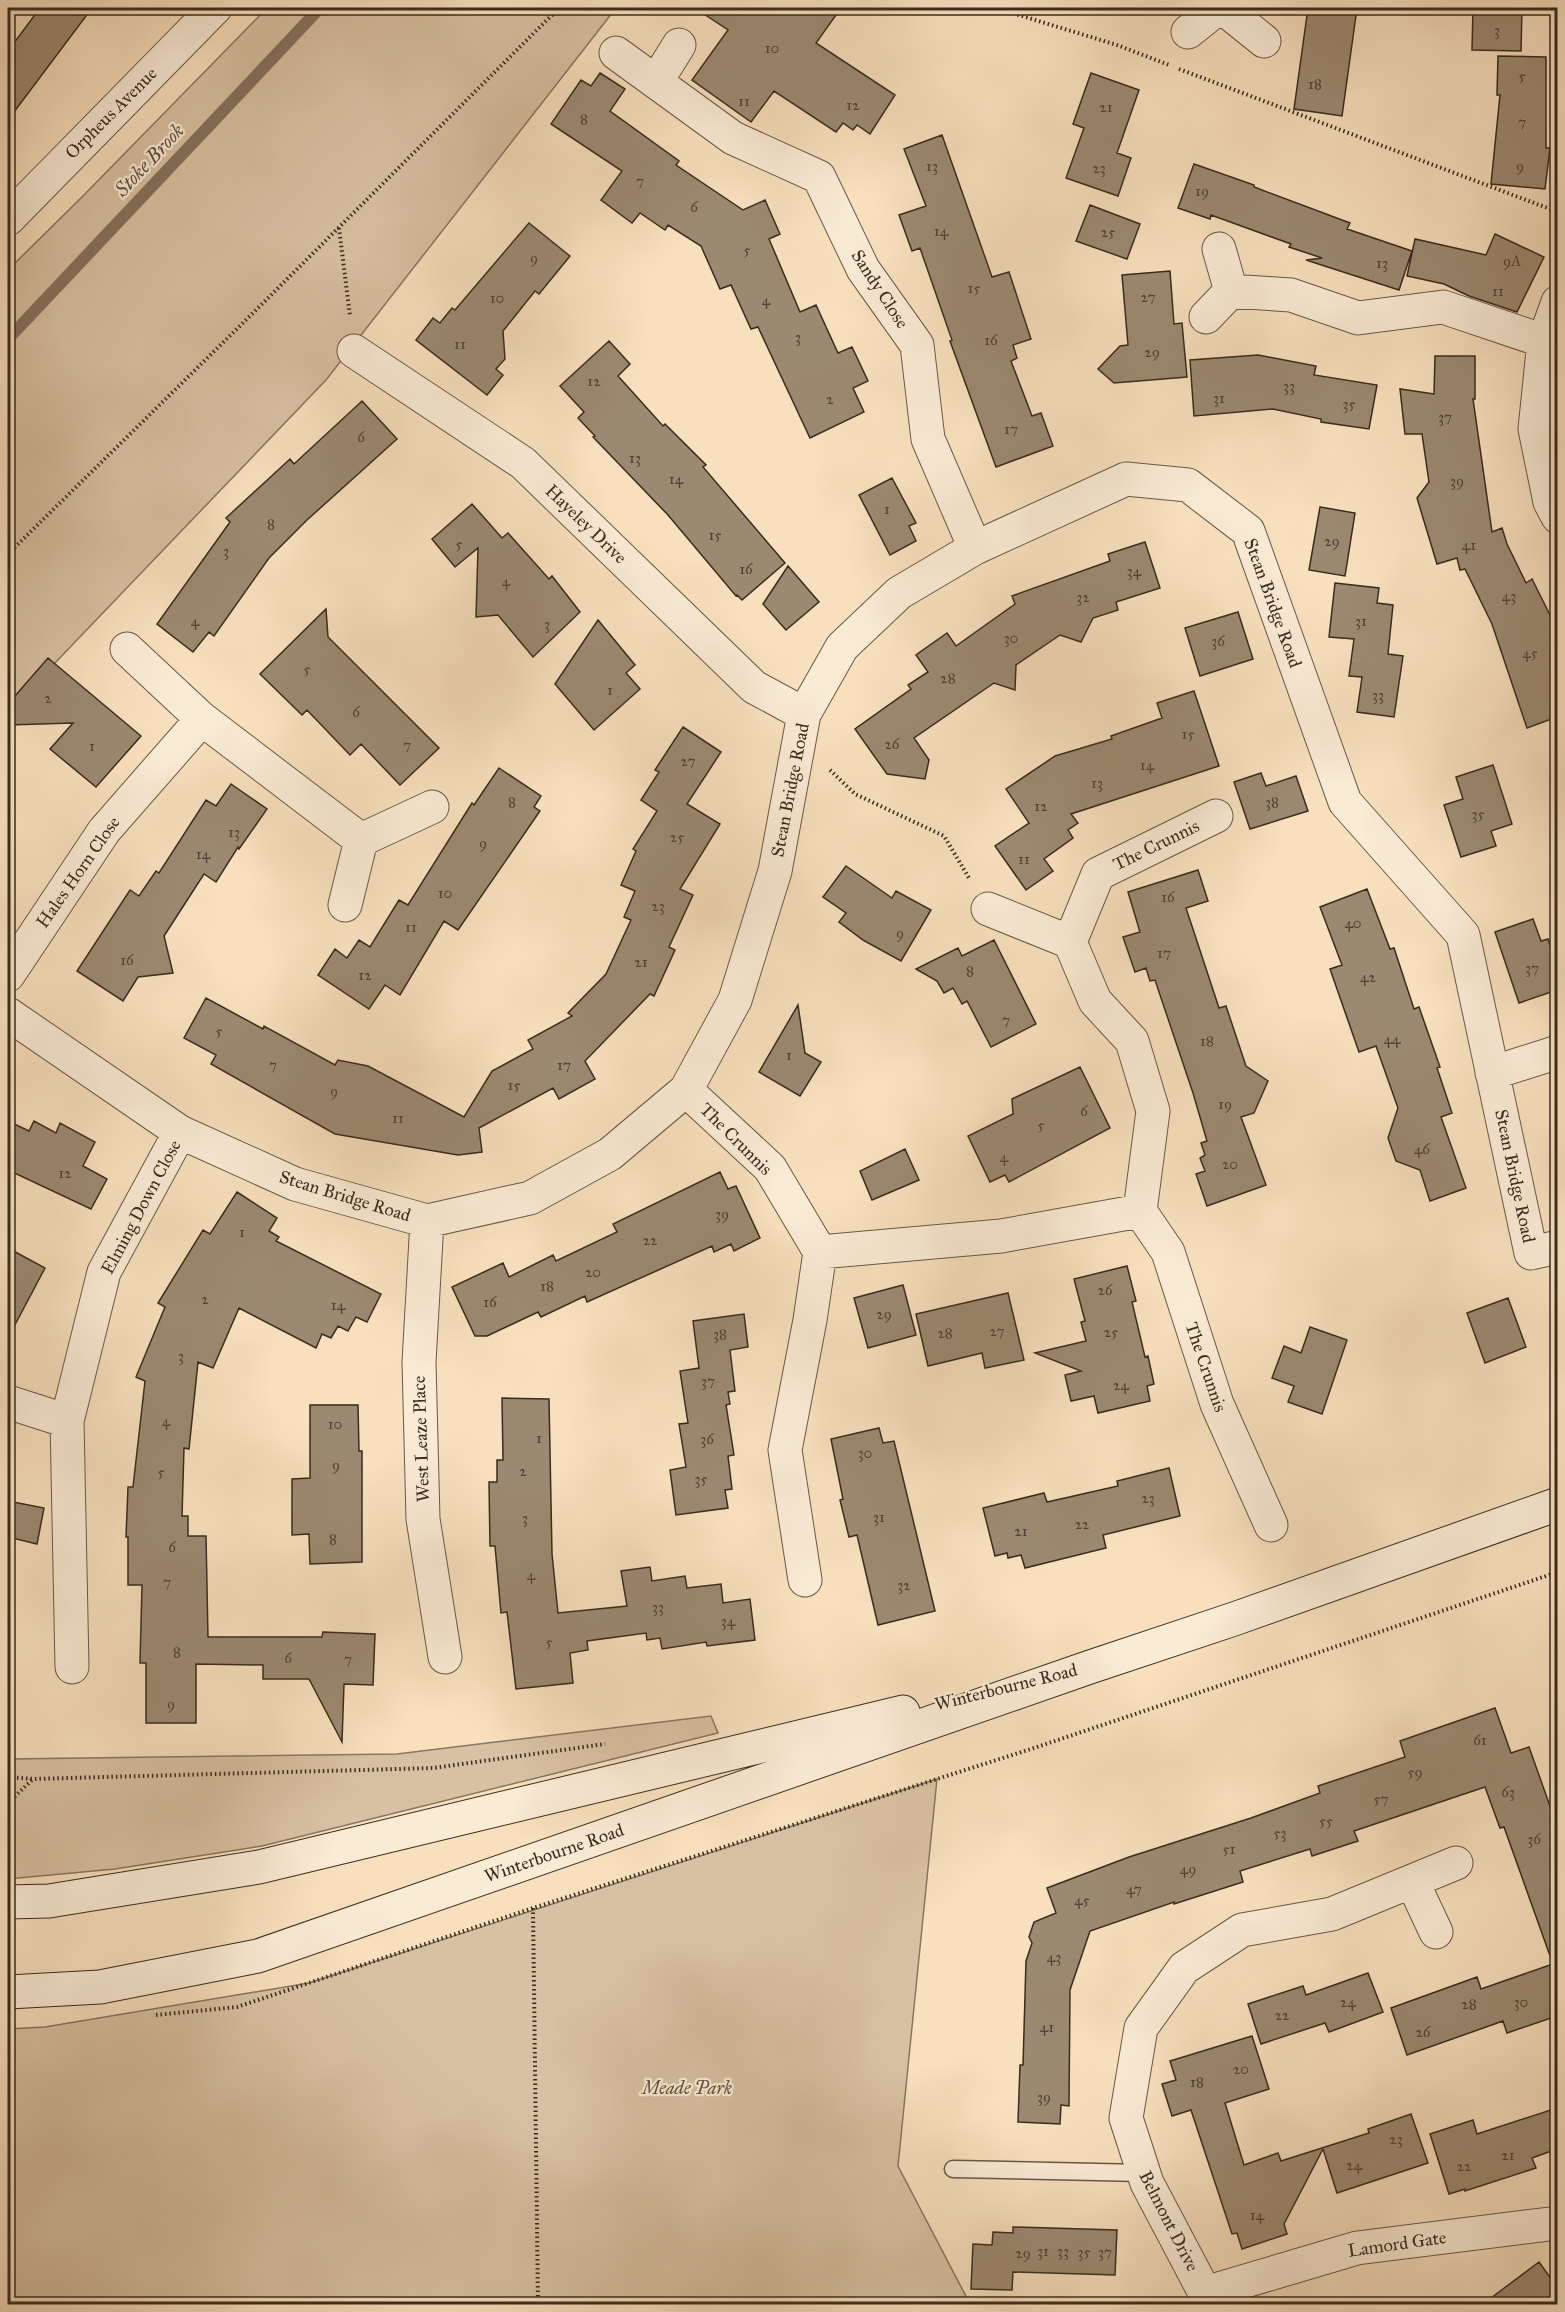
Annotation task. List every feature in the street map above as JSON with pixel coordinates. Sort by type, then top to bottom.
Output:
[{"type":"street","points":[[1188,32],[1221,8],[1264,41]]},
{"type":"street","name":"Orpheus Avenue","points":[[8,219],[207,10]]},
{"type":"street","points":[[656,82],[680,45]]},
{"type":"street","name":"Sandy Close","points":[[616,53],[733,138],[819,177],[862,269],[917,345],[928,439],[975,548]]},
{"type":"street","points":[[1219,249],[1231,291]]},
{"type":"street","points":[[1206,317],[1231,291],[1291,295],[1358,318],[1443,307],[1545,341]]},
{"type":"street","points":[[1557,302],[1545,341],[1550,502],[1557,517]]},
{"type":"street","name":"Hayeley Drive","points":[[354,351],[523,463],[754,687],[802,728]]},
{"type":"street","name":"Stean Bridge Road","points":[[8,1014],[180,1132],[295,1184],[427,1221],[530,1198],[610,1154],[686,1090],[735,1000],[775,871],[802,728],[842,647],[899,593],[975,548],[1126,479],[1188,485],[1248,531],[1345,802],[1463,935],[1532,1253],[1557,1247]]},
{"type":"street","points":[[127,649],[202,719],[361,840]]},
{"type":"street","name":"Hales Horn Close","points":[[8,975],[104,831],[202,719]]},
{"type":"street","points":[[361,840],[432,807]]},
{"type":"street","name":"The Crunnis","points":[[1070,942],[1098,874],[1216,816]]},
{"type":"street","points":[[345,904],[361,840]]},
{"type":"street","points":[[805,1580],[785,1450],[810,1320],[820,1252],[1001,1236],[1140,1211],[1153,1111],[1132,1041],[1095,1001],[1070,942],[988,909]]},
{"type":"street","points":[[1492,1073],[1557,1052]]},
{"type":"street","name":"The Crunnis","points":[[686,1090],[770,1168],[820,1252]]},
{"type":"street","name":"Elming Down Close","points":[[72,1667],[67,1421],[104,1272],[180,1132]]},
{"type":"street","name":"The Crunnis","points":[[1140,1211],[1168,1252],[1217,1404],[1271,1525]]},
{"type":"street","name":"West Leaze Place","points":[[427,1221],[419,1362],[423,1519],[445,1656]]},
{"type":"street","points":[[8,1402],[67,1421]]},
{"type":"street","name":"Winterbourne Road","points":[[8,1992],[100,1987],[258,1956],[1234,1619],[1557,1504]]},
{"type":"street","name":"Winterbourne Road","points":[[8,1902],[49,1901],[259,1868],[1090,1667]]},
{"type":"street","name":"Belmont Drive","points":[[1206,2299],[1147,2183],[1126,2118],[1141,2028],[1184,1968],[1242,1930],[1332,1914],[1413,1883],[1456,1863]]},
{"type":"street","points":[[1413,1883],[1436,1932]]},
{"type":"street","name":"Lamord Gate","points":[[1206,2299],[1357,2248],[1557,2223]]},
{"type":"lane","points":[[953,2169],[1143,2173]]},
{"type":"path","points":[[8,554],[560,8]]},
{"type":"path","points":[[996,8],[1117,45],[1557,212]]},
{"type":"path","points":[[339,228],[354,351]]},
{"type":"path","points":[[802,728],[855,794],[944,836],[988,909]]},
{"type":"path","points":[[147,2016],[237,2007],[533,1908],[1031,1749],[1557,1572]]},
{"type":"path","points":[[8,1777],[34,1779],[433,1768],[607,1744]]},
{"type":"path","points":[[8,1803],[34,1779]]},
{"type":"path","points":[[533,1908],[538,2304]]},
{"type":"green space","points":[[267,8],[616,8],[326,380],[8,712],[8,270]]},
{"type":"green space","points":[[711,1716],[718,1733],[262,1846],[115,1869],[8,1879],[8,1759],[397,1754]]},
{"type":"green space","name":"Meade Park","points":[[937,1779],[898,2166],[970,2304],[8,2304],[8,2029],[45,2027],[309,1983]]},
{"type":"building","points":[[40,8],[92,8],[8,120],[8,51]]},
{"type":"building","points":[[695,8],[841,8],[816,43],[895,95],[870,134],[857,125],[853,130],[843,123],[836,132],[774,91],[751,122],[692,80],[728,30]]},
{"type":"building","points":[[1308,8],[1357,8],[1342,116],[1294,109]]},
{"type":"building","points":[[1473,8],[1522,8],[1521,51],[1472,50]]},
{"type":"building","points":[[1498,56],[1546,57],[1546,148],[1550,148],[1545,189],[1491,184],[1500,95],[1497,95]]},
{"type":"building","points":[[600,73],[625,89],[610,111],[679,161],[676,165],[743,210],[765,200],[780,234],[769,239],[800,312],[816,305],[838,353],[852,347],[868,381],[853,388],[864,412],[810,438],[758,327],[751,329],[731,285],[720,289],[701,246],[668,225],[665,230],[640,213],[632,223],[601,200],[622,171],[551,124],[581,80],[591,86]]},
{"type":"building","points":[[1091,73],[1139,90],[1117,153],[1131,158],[1118,196],[1066,178],[1084,128],[1073,124]]},
{"type":"building","points":[[942,135],[992,277],[1009,272],[1031,339],[1013,345],[1017,358],[1011,361],[1032,416],[1041,413],[1053,446],[996,467],[950,341],[952,340],[920,248],[912,251],[899,215],[926,206],[904,149]]},
{"type":"building","points":[[1194,164],[1350,223],[1347,229],[1412,251],[1399,290],[1306,260],[1322,258],[1289,247],[1291,244],[1211,215],[1210,219],[1178,208]]},
{"type":"building","points":[[1090,205],[1140,224],[1127,259],[1076,241]]},
{"type":"building","points":[[529,223],[570,256],[539,294],[535,291],[503,331],[505,359],[496,369],[503,375],[487,395],[416,340],[433,318],[440,323],[452,308],[455,310]]},
{"type":"building","points":[[1495,234],[1544,257],[1517,312],[1469,296],[1444,284],[1407,276],[1415,239],[1486,255]]},
{"type":"building","points":[[1170,271],[1174,324],[1182,323],[1187,377],[1114,383],[1098,369],[1120,346],[1128,345],[1122,275]]},
{"type":"building","points":[[609,341],[630,364],[618,376],[663,426],[665,424],[706,465],[703,467],[785,563],[742,600],[736,596],[668,515],[593,437],[595,436],[578,418],[584,412],[560,386]]},
{"type":"building","points":[[1258,355],[1316,366],[1314,375],[1377,385],[1369,429],[1321,422],[1321,419],[1273,409],[1194,416],[1190,360]]},
{"type":"building","points":[[1435,356],[1475,356],[1475,399],[1473,399],[1492,532],[1502,528],[1507,544],[1526,583],[1532,579],[1557,629],[1557,717],[1527,728],[1492,624],[1465,569],[1460,570],[1457,558],[1437,564],[1417,498],[1429,482],[1422,434],[1405,434],[1400,389],[1434,394]]},
{"type":"building","points":[[362,401],[397,439],[307,520],[269,558],[214,636],[209,632],[193,652],[157,624],[230,522],[226,518],[290,459],[294,464]]},
{"type":"building","points":[[892,478],[916,523],[909,526],[916,541],[890,555],[859,495]]},
{"type":"building","points":[[472,504],[502,538],[508,533],[549,579],[552,576],[580,612],[533,657],[498,615],[476,617],[478,548],[455,567],[432,539]]},
{"type":"building","points":[[1320,507],[1355,513],[1345,576],[1309,570]]},
{"type":"building","points":[[1145,542],[1160,588],[1116,602],[1118,610],[1093,618],[1081,642],[1060,635],[1016,665],[1015,690],[994,683],[914,738],[929,760],[925,779],[887,774],[855,729],[911,689],[908,685],[928,672],[916,655],[947,633],[956,646],[1015,604],[1012,596],[1110,561],[1108,554]]},
{"type":"building","points":[[788,566],[819,602],[786,630],[763,604]]},
{"type":"building","points":[[1335,583],[1379,588],[1377,603],[1393,605],[1388,654],[1403,656],[1394,717],[1357,712],[1362,677],[1349,676],[1354,639],[1329,637]]},
{"type":"building","points":[[326,609],[328,637],[439,748],[400,785],[361,744],[350,755],[307,710],[302,715],[260,674]]},
{"type":"building","points":[[1238,612],[1253,659],[1200,676],[1185,628]]},
{"type":"building","points":[[598,620],[635,665],[626,673],[640,689],[594,730],[555,684]]},
{"type":"building","points":[[48,658],[141,736],[96,787],[50,749],[73,723],[8,725],[8,704]]},
{"type":"building","points":[[1194,691],[1219,766],[1071,814],[1078,823],[1068,830],[1073,838],[1044,859],[1053,871],[1026,890],[995,846],[1029,823],[1006,789],[1055,756],[1112,739],[1111,736],[1162,718],[1157,703]]},
{"type":"building","points":[[683,727],[721,752],[687,804],[720,824],[680,889],[693,895],[669,947],[675,950],[654,996],[650,994],[585,1061],[595,1079],[559,1099],[553,1088],[479,1128],[482,1152],[458,1155],[335,1134],[211,1064],[216,1055],[184,1038],[206,998],[263,1029],[264,1026],[335,1065],[338,1060],[368,1066],[464,1117],[492,1071],[533,1049],[528,1040],[572,1016],[568,1013],[606,974],[631,920],[624,917],[635,891],[621,885],[636,851],[633,849],[657,811],[641,800],[659,772],[655,770]]},
{"type":"building","points":[[1493,765],[1512,824],[1491,831],[1496,846],[1461,857],[1444,805],[1463,799],[1456,777]]},
{"type":"building","points":[[499,768],[541,796],[534,807],[540,811],[458,930],[444,921],[400,995],[385,985],[369,1009],[318,975],[335,949],[347,958],[359,940],[370,947],[399,900],[408,905],[472,803],[474,805]]},
{"type":"building","points":[[1261,773],[1266,786],[1296,776],[1308,811],[1250,829],[1234,782]]},
{"type":"building","points":[[231,784],[267,809],[239,849],[238,847],[216,882],[204,874],[164,936],[173,973],[138,977],[123,1001],[77,971],[130,890],[139,896],[156,871],[159,873],[206,800],[216,806]]},
{"type":"building","points":[[846,866],[892,898],[896,891],[931,910],[901,961],[863,940],[839,922],[846,913],[823,897]]},
{"type":"building","points":[[1198,870],[1208,901],[1186,908],[1219,1008],[1226,1006],[1246,1066],[1268,1081],[1254,1113],[1241,1117],[1266,1185],[1207,1206],[1196,1174],[1205,1171],[1200,1158],[1205,1155],[1201,1143],[1207,1141],[1193,1093],[1155,980],[1150,981],[1146,968],[1135,972],[1123,937],[1140,932],[1128,892]]},
{"type":"building","points":[[1367,889],[1390,949],[1394,948],[1414,1009],[1419,1007],[1440,1067],[1437,1068],[1452,1113],[1441,1117],[1466,1188],[1430,1201],[1420,1170],[1396,1161],[1388,1138],[1398,1108],[1376,1046],[1359,1052],[1330,969],[1342,965],[1320,907]]},
{"type":"building","points":[[1533,919],[1541,941],[1548,939],[1557,968],[1557,990],[1519,1003],[1495,932]]},
{"type":"building","points":[[994,940],[1036,1024],[991,1047],[967,1001],[962,1004],[953,988],[944,993],[937,981],[916,969],[958,948],[962,956]]},
{"type":"building","points":[[798,1005],[805,1053],[821,1062],[800,1096],[759,1072]]},
{"type":"building","points":[[1080,1067],[1110,1128],[1009,1182],[1005,1175],[990,1182],[968,1136],[1013,1114],[1012,1099]]},
{"type":"building","points":[[8,1121],[29,1131],[34,1121],[56,1133],[60,1123],[95,1142],[83,1166],[107,1179],[91,1209],[8,1170]]},
{"type":"building","points":[[905,1149],[919,1180],[872,1200],[860,1171]]},
{"type":"building","points":[[720,1172],[728,1189],[736,1186],[760,1238],[734,1251],[731,1244],[714,1252],[712,1246],[587,1302],[585,1296],[541,1317],[538,1312],[487,1336],[475,1336],[452,1287],[503,1263],[509,1277],[553,1255],[556,1261],[617,1232],[613,1224]]},
{"type":"building","points":[[237,1192],[277,1218],[269,1231],[279,1237],[276,1241],[381,1294],[367,1322],[356,1317],[348,1331],[338,1326],[331,1338],[322,1334],[316,1348],[239,1308],[213,1368],[198,1362],[189,1449],[184,1448],[182,1516],[188,1516],[188,1536],[206,1536],[208,1637],[322,1637],[323,1632],[375,1634],[373,1685],[344,1684],[342,1742],[309,1679],[263,1679],[263,1665],[196,1664],[196,1723],[146,1723],[146,1663],[140,1663],[142,1585],[128,1585],[128,1537],[126,1537],[128,1487],[133,1487],[145,1381],[136,1377],[165,1307],[158,1303],[203,1230],[210,1234]]},
{"type":"building","points":[[8,1248],[45,1268],[8,1338]]},
{"type":"building","points":[[1127,1266],[1136,1301],[1132,1302],[1154,1384],[1147,1386],[1150,1401],[1098,1413],[1094,1396],[1071,1401],[1065,1375],[1081,1371],[1035,1353],[1086,1341],[1081,1322],[1085,1321],[1074,1279]]},
{"type":"building","points":[[903,1285],[916,1335],[868,1348],[854,1298]]},
{"type":"building","points":[[1008,1293],[1024,1360],[985,1368],[982,1353],[928,1366],[916,1314]]},
{"type":"building","points":[[1508,1298],[1526,1347],[1485,1363],[1467,1313]]},
{"type":"building","points":[[744,1314],[748,1347],[730,1350],[735,1391],[728,1392],[730,1404],[726,1405],[734,1455],[728,1456],[732,1489],[725,1490],[728,1508],[676,1515],[670,1470],[686,1467],[679,1424],[688,1423],[680,1371],[699,1368],[693,1321]]},
{"type":"building","points":[[1310,1327],[1347,1340],[1322,1414],[1288,1402],[1294,1386],[1272,1378],[1284,1346],[1301,1353]]},
{"type":"building","points":[[502,1398],[549,1399],[552,1554],[558,1613],[627,1606],[621,1571],[650,1567],[652,1581],[685,1576],[687,1588],[721,1584],[723,1603],[750,1599],[755,1640],[707,1646],[706,1642],[662,1649],[660,1638],[647,1640],[646,1633],[587,1641],[588,1650],[570,1653],[573,1683],[516,1689],[507,1612],[501,1613],[495,1546],[490,1546],[489,1482],[497,1482],[497,1460],[503,1460]]},
{"type":"building","points":[[310,1405],[358,1405],[359,1451],[362,1451],[362,1562],[310,1564],[309,1534],[292,1535],[292,1479],[310,1478]]},
{"type":"building","points":[[879,1428],[883,1443],[894,1441],[935,1611],[878,1625],[857,1535],[849,1537],[840,1500],[843,1499],[831,1439]]},
{"type":"building","points":[[1169,1468],[1180,1516],[1103,1535],[1106,1548],[1025,1568],[1021,1555],[1008,1558],[1007,1553],[995,1556],[983,1508],[1044,1493],[1047,1502],[1118,1486],[1117,1481]]},
{"type":"building","points":[[8,1501],[44,1508],[37,1544],[8,1537]]},
{"type":"building","points":[[1495,1708],[1511,1753],[1529,1747],[1557,1826],[1557,2016],[1507,2033],[1503,2021],[1407,2055],[1391,2008],[1477,1977],[1481,1989],[1553,1964],[1504,1827],[1500,1828],[1485,1787],[1354,1831],[1358,1841],[1312,1856],[1310,1849],[1240,1871],[1243,1882],[1174,1904],[1174,1902],[1090,1931],[1070,1990],[1069,2106],[1061,2105],[1060,2124],[1018,2122],[1020,2065],[1023,2065],[1026,1961],[1032,1943],[1029,1937],[1034,1922],[1056,1913],[1047,1888],[1129,1857],[1320,1793],[1318,1786],[1405,1757],[1400,1741]]},
{"type":"building","points":[[1368,1973],[1383,2012],[1329,2032],[1325,2023],[1261,2044],[1248,2004],[1303,1986],[1306,1995]]},
{"type":"building","points":[[1252,2036],[1269,2089],[1225,2103],[1244,2165],[1278,2153],[1281,2161],[1369,2133],[1368,2129],[1411,2114],[1428,2163],[1337,2193],[1323,2149],[1284,2224],[1287,2234],[1242,2249],[1237,2233],[1232,2234],[1191,2110],[1172,2116],[1162,2084],[1176,2080],[1170,2061]]},
{"type":"building","points":[[1557,2108],[1557,2149],[1532,2158],[1536,2168],[1449,2194],[1430,2134],[1473,2120],[1477,2134]]},
{"type":"building","points":[[1013,2227],[1117,2230],[1115,2275],[1013,2272],[1012,2290],[971,2289],[973,2244],[992,2245],[993,2232],[1013,2233]]},
{"type":"building","points":[[1539,2262],[1557,2287],[1557,2304],[1483,2304]]},
{"type":"waterway","name":"Stoke Brook","points":[[8,339],[320,8]]}]
